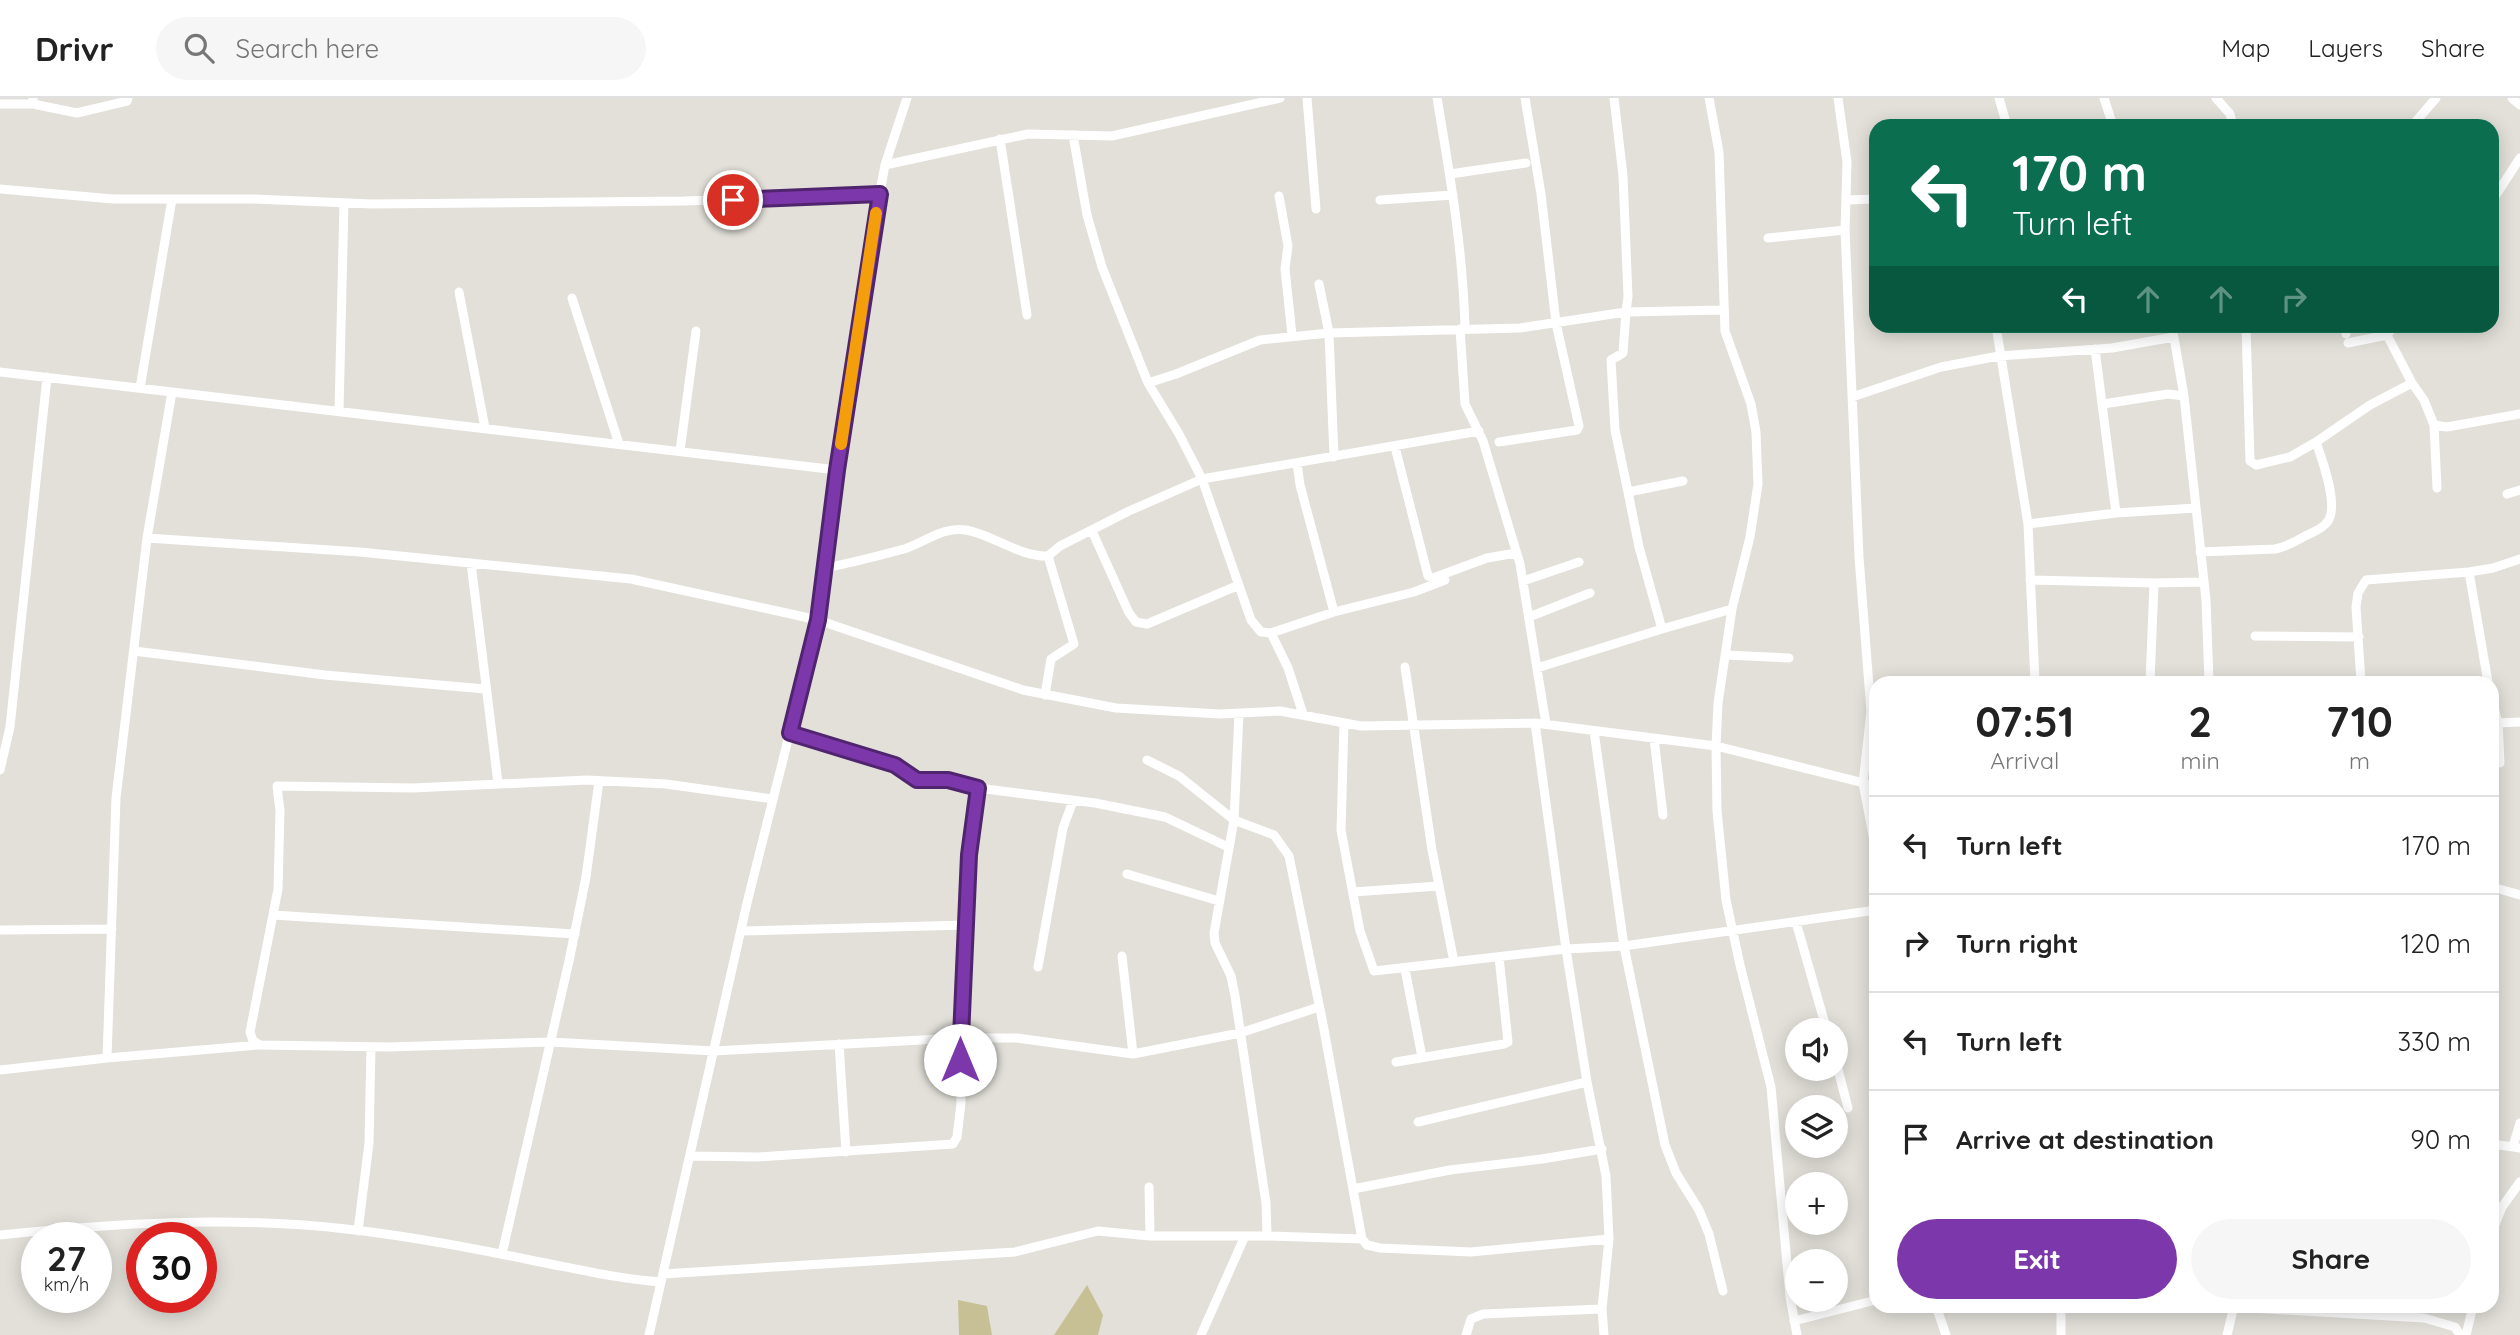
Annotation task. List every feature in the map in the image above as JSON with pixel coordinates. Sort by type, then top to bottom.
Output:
[{"type":"street","points":[[0,104],[33,101],[77,113],[127,101],[128,98]]},
{"type":"street","points":[[649,1335],[741,931],[818,620],[837,470],[880,194],[885,165],[907,98]]},
{"type":"street","points":[[885,165],[1028,134],[1112,136],[1280,98]]},
{"type":"street","points":[[1307,98],[1316,209]]},
{"type":"street","points":[[1437,98],[1450,174],[1464,287],[1465,404],[1479,431],[1516,553],[1546,724]]},
{"type":"street","points":[[1500,442],[1577,430],[1579,426],[1556,323],[1541,194],[1525,98]]},
{"type":"street","points":[[1614,98],[1623,176],[1628,296],[1623,353],[1611,360],[1615,430],[1639,547],[1662,629]]},
{"type":"street","points":[[1709,98],[1720,152],[1725,331],[1751,404],[1756,432],[1758,484],[1750,537],[1732,609],[1718,703],[1717,811],[1726,900],[1770,1087],[1790,1297],[1797,1335]]},
{"type":"street","points":[[1838,98],[1847,162],[1845,230],[1858,557],[1869,688]]},
{"type":"street","points":[[1999,98],[2005,119]]},
{"type":"street","points":[[2104,98],[2111,119]]},
{"type":"street","points":[[2216,98],[2231,119]]},
{"type":"street","points":[[2418,119],[2436,98]]},
{"type":"street","points":[[2512,98],[2520,105]]},
{"type":"street","points":[[1073,135],[1087,215],[1102,267],[1148,383],[1179,433],[1202,479],[1251,620],[1261,632],[1271,633],[1334,612],[1414,592],[1445,580]]},
{"type":"street","points":[[1000,139],[1027,315]]},
{"type":"street","points":[[2499,190],[2520,158]]},
{"type":"street","points":[[1450,174],[1526,163]]},
{"type":"street","points":[[0,189],[113,199],[344,202],[684,201],[880,194]]},
{"type":"street","points":[[1380,200],[1453,195]]},
{"type":"street","points":[[1279,196],[1287,246],[1285,269],[1292,335]]},
{"type":"street","points":[[140,388],[172,199]]},
{"type":"street","points":[[1847,200],[1869,199]]},
{"type":"street","points":[[339,411],[344,202]]},
{"type":"street","points":[[1768,238],[1845,230]]},
{"type":"street","points":[[1319,284],[1329,333],[1334,457]]},
{"type":"street","points":[[459,292],[485,428]]},
{"type":"street","points":[[572,298],[619,444]]},
{"type":"street","points":[[1148,383],[1259,340],[1292,335],[1520,328],[1626,312],[1723,310]]},
{"type":"street","points":[[680,451],[696,331]]},
{"type":"street","points":[[1997,333],[2028,524],[2035,676]]},
{"type":"street","points":[[2173,333],[2184,396],[2196,508],[2209,676]]},
{"type":"street","points":[[2246,333],[2250,461],[2256,464],[2290,457],[2370,405],[2412,383]]},
{"type":"street","points":[[2346,334],[2386,335],[2424,400],[2434,425],[2437,488]]},
{"type":"street","points":[[1852,397],[1941,367],[1999,356],[2095,349],[2174,337]]},
{"type":"street","points":[[2095,349],[2116,513]]},
{"type":"street","points":[[0,372],[837,470]]},
{"type":"street","points":[[0,770],[10,727],[47,377]]},
{"type":"street","points":[[107,1058],[116,798],[147,538],[172,391]]},
{"type":"street","points":[[2103,404],[2168,394],[2184,396]]},
{"type":"street","points":[[2434,425],[2447,427],[2520,414]]},
{"type":"street","points":[[825,568],[908,548],[928,537],[952,530],[965,530],[1028,554],[1048,556],[1129,511],[1202,479],[1479,431]]},
{"type":"street","points":[[2200,552],[2285,547],[2329,521],[2332,508],[2329,489],[2316,442]]},
{"type":"street","points":[[1395,447],[1428,576],[1433,578],[1487,558],[1516,553]]},
{"type":"street","points":[[1297,463],[1300,485],[1334,612]]},
{"type":"street","points":[[1628,492],[1682,481]]},
{"type":"street","points":[[2507,494],[2520,490]]},
{"type":"street","points":[[2028,524],[2116,513],[2196,508]]},
{"type":"street","points":[[1092,531],[1129,613],[1136,622],[1147,624],[1239,585]]},
{"type":"street","points":[[147,538],[360,552],[631,579],[818,620],[1023,690],[1116,708],[1239,714],[1280,710],[1361,726],[1546,724],[1716,746],[1869,784]]},
{"type":"street","points":[[1045,695],[1051,659],[1074,644],[1048,556]]},
{"type":"street","points":[[2361,676],[2358,593],[2366,580],[2469,572],[2520,559]]},
{"type":"street","points":[[1523,582],[1579,562]]},
{"type":"street","points":[[471,564],[498,783]]},
{"type":"street","points":[[2469,572],[2487,676]]},
{"type":"street","points":[[2030,580],[2203,582]]},
{"type":"street","points":[[2150,676],[2154,583]]},
{"type":"street","points":[[1529,617],[1590,593]]},
{"type":"street","points":[[1537,668],[1732,609]]},
{"type":"street","points":[[1271,633],[1280,649],[1303,714]]},
{"type":"street","points":[[2255,636],[2358,637]]},
{"type":"street","points":[[134,651],[325,675],[485,689]]},
{"type":"street","points":[[1725,655],[1789,658]]},
{"type":"street","points":[[1405,667],[1439,886],[1454,962]]},
{"type":"street","points":[[1239,714],[1234,820],[1214,933],[1215,943],[1231,976],[1266,1202],[1267,1236]]},
{"type":"street","points":[[2499,723],[2520,722]]},
{"type":"street","points":[[1344,723],[1341,830],[1360,931],[1374,971],[1566,949],[1624,946],[1869,911]]},
{"type":"street","points":[[1535,723],[1587,1083],[1602,1149],[1609,1239],[1602,1309],[1604,1335]]},
{"type":"street","points":[[1594,730],[1624,946],[1665,1145],[1676,1173],[1699,1210],[1709,1234],[1723,1291]]},
{"type":"street","points":[[1869,730],[1863,783],[1869,814]]},
{"type":"street","points":[[790,733],[895,765],[917,780],[948,780],[978,788],[1095,803],[1165,817],[1228,847]]},
{"type":"street","points":[[1654,738],[1663,816]]},
{"type":"street","points":[[2499,755],[2500,763]]},
{"type":"street","points":[[1147,760],[1179,776],[1234,820],[1274,835],[1289,856],[1362,1239],[1367,1245],[1380,1248],[1471,1252],[1609,1239]]},
{"type":"street","points":[[260,1045],[253,1041],[250,1032],[279,876],[280,811],[277,786],[413,788],[599,781],[666,784],[773,799]]},
{"type":"street","points":[[502,1254],[575,933],[586,877],[599,781]]},
{"type":"street","points":[[690,1156],[758,1157],[953,1144],[957,1137],[961,1103],[959,1038],[969,855],[978,788]]},
{"type":"street","points":[[1038,967],[1063,828],[1073,801]]},
{"type":"street","points":[[1127,874],[1219,901]]},
{"type":"street","points":[[1353,892],[1439,886]]},
{"type":"street","points":[[2499,889],[2520,895]]},
{"type":"street","points":[[273,915],[575,933]]},
{"type":"street","points":[[1796,922],[1823,1018]]},
{"type":"street","points":[[741,931],[966,925]]},
{"type":"street","points":[[0,930],[111,929]]},
{"type":"street","points":[[1122,956],[1133,1054]]},
{"type":"street","points":[[1396,1062],[1508,1042],[1499,957]]},
{"type":"street","points":[[1405,969],[1423,1057]]},
{"type":"street","points":[[0,1070],[260,1045],[371,1046],[551,1042],[714,1051],[959,1038],[1017,1038],[1133,1054],[1240,1032],[1319,1007]]},
{"type":"street","points":[[839,1044],[846,1152]]},
{"type":"street","points":[[358,1231],[369,1143],[371,1046]]},
{"type":"street","points":[[1418,1122],[1587,1083]]},
{"type":"street","points":[[2499,1145],[2517,1147],[2520,1123]]},
{"type":"street","points":[[1353,1189],[1450,1170],[1602,1149]]},
{"type":"street","points":[[2499,1214],[2520,1182]]},
{"type":"street","points":[[1149,1187],[1150,1236]]},
{"type":"street","points":[[0,1235],[85,1226],[236,1220],[358,1231],[502,1254],[629,1280],[1015,1252],[1098,1231],[1150,1236],[1362,1239]]},
{"type":"street","points":[[1201,1335],[1245,1236]]},
{"type":"street","points":[[1794,1321],[1869,1302]]},
{"type":"street","points":[[1466,1335],[1471,1319],[1483,1314],[1602,1309]]},
{"type":"street","points":[[1938,1313],[1946,1335]]},
{"type":"street","points":[[2061,1335],[2062,1313]]},
{"type":"street","points":[[2227,1335],[2232,1313]]},
{"type":"street","points":[[2345,1313],[2424,1318],[2455,1327],[2460,1335]]},
{"type":"street","points":[[2466,1335],[2471,1313]]},
{"type":"shaded area","points":[[1087,1285],[1103,1315],[1098,1335],[1054,1335]]},
{"type":"shaded area","points":[[958,1300],[987,1306],[992,1335],[959,1335]]},
{"type":"slow traffic","points":[[841,444],[876,213]]},
{"type":"route","points":[[733,200],[880,194],[837,470],[818,620],[790,733],[895,765],[917,780],[948,780],[978,788],[969,855],[960,1060]]}]
